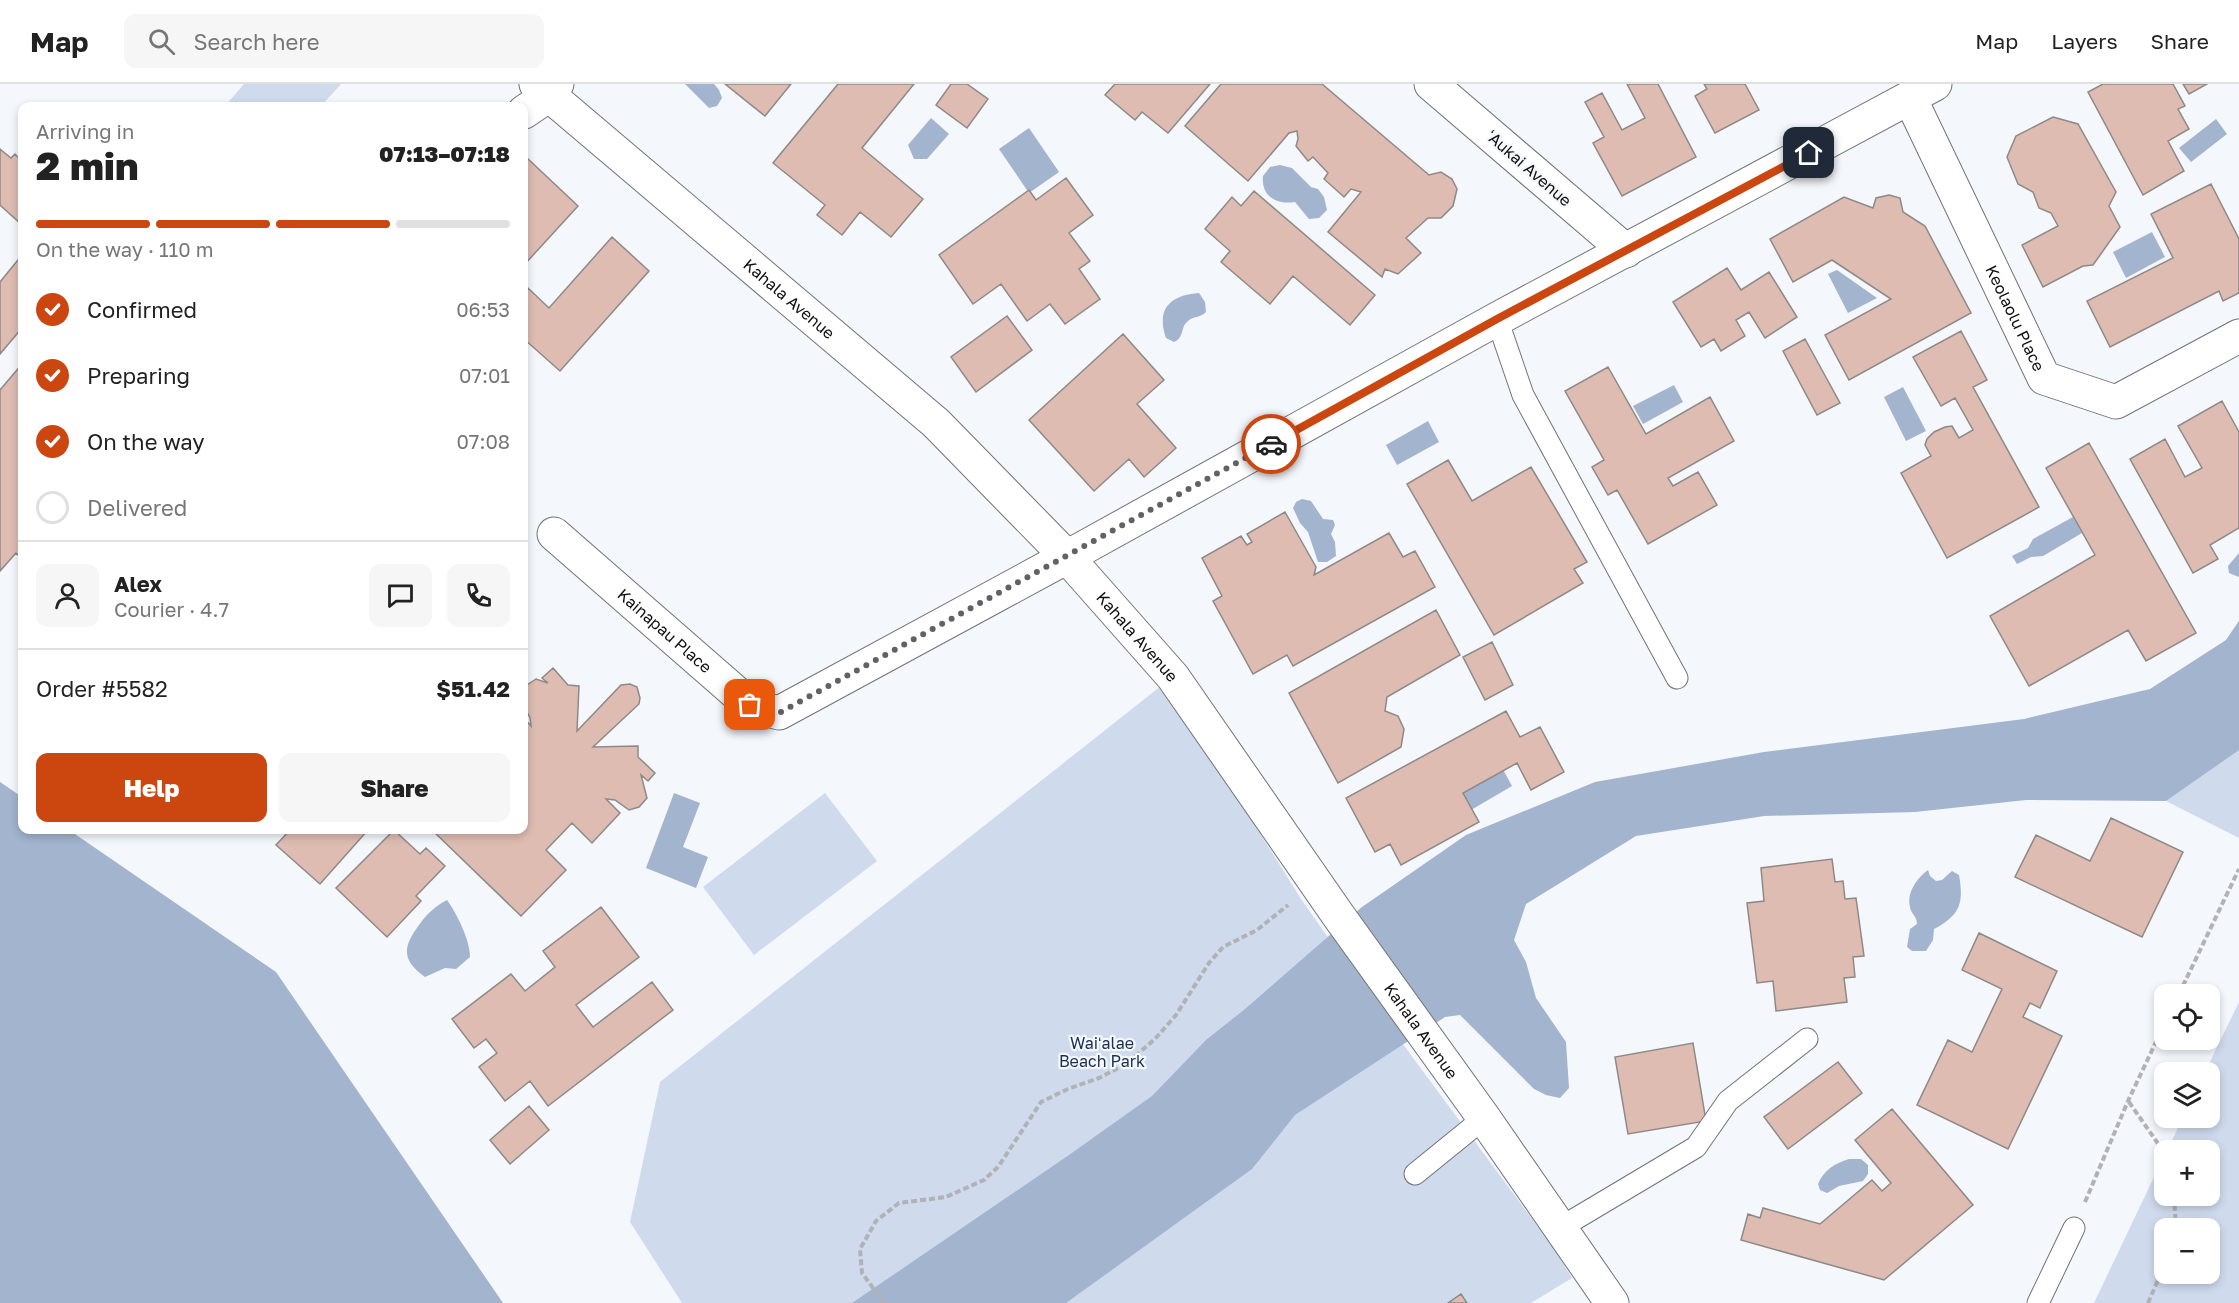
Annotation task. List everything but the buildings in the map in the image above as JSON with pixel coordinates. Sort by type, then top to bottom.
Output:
[{"type":"street","name":"ʻAukai Avenue","points":[[1431,84],[1626,251]]},
{"type":"street","name":"Kainapau Place","points":[[554,534],[750,705],[779,713],[1497,319],[1922,91]]},
{"type":"street","name":"Keolaolu Place","points":[[1922,91],[2044,378],[2116,402],[2239,336]]},
{"type":"street","name":"Kahala Avenue","points":[[541,94],[936,423],[1067,557],[1173,677],[1612,1303]]},
{"type":"lane","points":[[1497,319],[1523,395],[1677,678]]},
{"type":"lane","points":[[1560,1228],[1696,1147],[1728,1101],[1807,1039]]},
{"type":"lane","points":[[1415,1174],[1484,1118]]},
{"type":"lane","points":[[2038,1303],[2074,1228]]},
{"type":"path","points":[[2184,984],[2239,869]]},
{"type":"path","points":[[884,1303],[862,1273],[860,1249],[876,1221],[899,1203],[946,1197],[984,1180],[998,1167],[1041,1102],[1126,1064],[1155,1040],[1176,1015],[1209,963],[1223,946],[1257,930],[1289,904]]},
{"type":"path","points":[[2074,1228],[2154,1046]]},
{"type":"path","points":[[2128,1101],[2155,1140]]},
{"type":"path","points":[[2148,1303],[2156,1284]]},
{"type":"green space","points":[[244,84],[341,84],[325,102],[228,102]]},
{"type":"green space","points":[[2239,621],[2239,838],[2166,801],[2226,640]]},
{"type":"green space","name":"Waiʻalae Beach Park","points":[[1166,682],[1301,899],[1405,1047],[1555,1250],[1572,1278],[1531,1303],[682,1303],[630,1222],[660,1082]]},
{"type":"green space","points":[[825,793],[877,861],[754,955],[703,887]]},
{"type":"green space","points":[[2239,1002],[2239,1303],[2094,1303],[2154,1177],[2154,1206],[2220,1206],[2220,1140],[2172,1140],[2178,1128],[2220,1128],[2220,1062],[2210,1062],[2216,1050],[2220,1050],[2220,1041]]},
{"type":"shaded area","points":[[685,84],[714,84],[722,98],[717,106],[709,108]]},
{"type":"shaded area","points":[[931,118],[949,134],[927,159],[914,159],[908,145]]},
{"type":"shaded area","points":[[2216,119],[2227,134],[2191,162],[2179,148]]},
{"type":"shaded area","points":[[1029,128],[1059,172],[1029,193],[999,149]]},
{"type":"shaded area","points":[[1280,165],[1292,168],[1311,187],[1318,189],[1324,197],[1327,210],[1319,218],[1309,219],[1295,202],[1282,202],[1267,194],[1264,189],[1263,176],[1270,167]]},
{"type":"shaded area","points":[[2152,232],[2165,257],[2126,278],[2113,252]]},
{"type":"shaded area","points":[[1837,270],[1877,298],[1848,313],[1828,274]]},
{"type":"shaded area","points":[[1199,293],[1205,302],[1206,312],[1188,321],[1181,335],[1174,342],[1166,338],[1163,319],[1168,305],[1180,297]]},
{"type":"shaded area","points":[[1674,385],[1683,402],[1643,424],[1633,406]]},
{"type":"shaded area","points":[[1903,387],[1926,431],[1906,441],[1884,397]]},
{"type":"shaded area","points":[[1428,421],[1439,442],[1397,465],[1386,445]]},
{"type":"shaded area","points":[[1302,499],[1311,501],[1323,519],[1333,520],[1335,525],[1331,534],[1335,542],[1336,556],[1327,562],[1318,562],[1308,532],[1300,523],[1293,508],[1296,502]]},
{"type":"shaded area","points":[[2073,517],[2082,533],[2043,556],[2031,557],[2017,564],[2012,556],[2028,548],[2033,539]]},
{"type":"shaded area","points":[[2239,553],[2239,577],[2229,573],[2228,566]]},
{"type":"shaded area","points":[[2239,621],[2239,750],[2166,801],[2026,800],[1915,812],[1764,816],[1636,836],[1526,904],[1514,940],[1526,962],[1536,998],[1566,1042],[1569,1088],[1560,1098],[1534,1089],[1460,1015],[1445,1017],[1295,1115],[1252,1169],[1066,1303],[852,1303],[1152,1096],[1206,1040],[1362,907],[1466,835],[1595,782],[1764,752],[2024,719],[2150,689],[2226,640]]},
{"type":"shaded area","points":[[1500,764],[1512,786],[1471,810],[1459,788]]},
{"type":"shaded area","points":[[0,782],[18,794],[18,834],[75,834],[276,972],[503,1303],[0,1303]]},
{"type":"shaded area","points":[[674,793],[700,803],[683,847],[708,857],[696,888],[646,868]]},
{"type":"shaded area","points":[[1928,870],[1930,876],[1936,881],[1942,880],[1952,871],[1959,875],[1960,901],[1950,919],[1934,929],[1933,940],[1926,951],[1912,951],[1907,947],[1910,929],[1917,924],[1909,902],[1910,896],[1916,882]]},
{"type":"shaded area","points":[[447,900],[462,927],[470,957],[456,969],[445,968],[425,977],[412,965],[407,947],[413,933],[425,917]]},
{"type":"shaded area","points":[[1849,1159],[1861,1159],[1868,1165],[1868,1174],[1863,1181],[1839,1186],[1827,1193],[1820,1190],[1818,1184],[1827,1171]]},
{"type":"way so far","points":[[750,705],[779,713],[1271,444]]},
{"type":"route","points":[[1271,444],[1497,319],[1809,153]]}]
